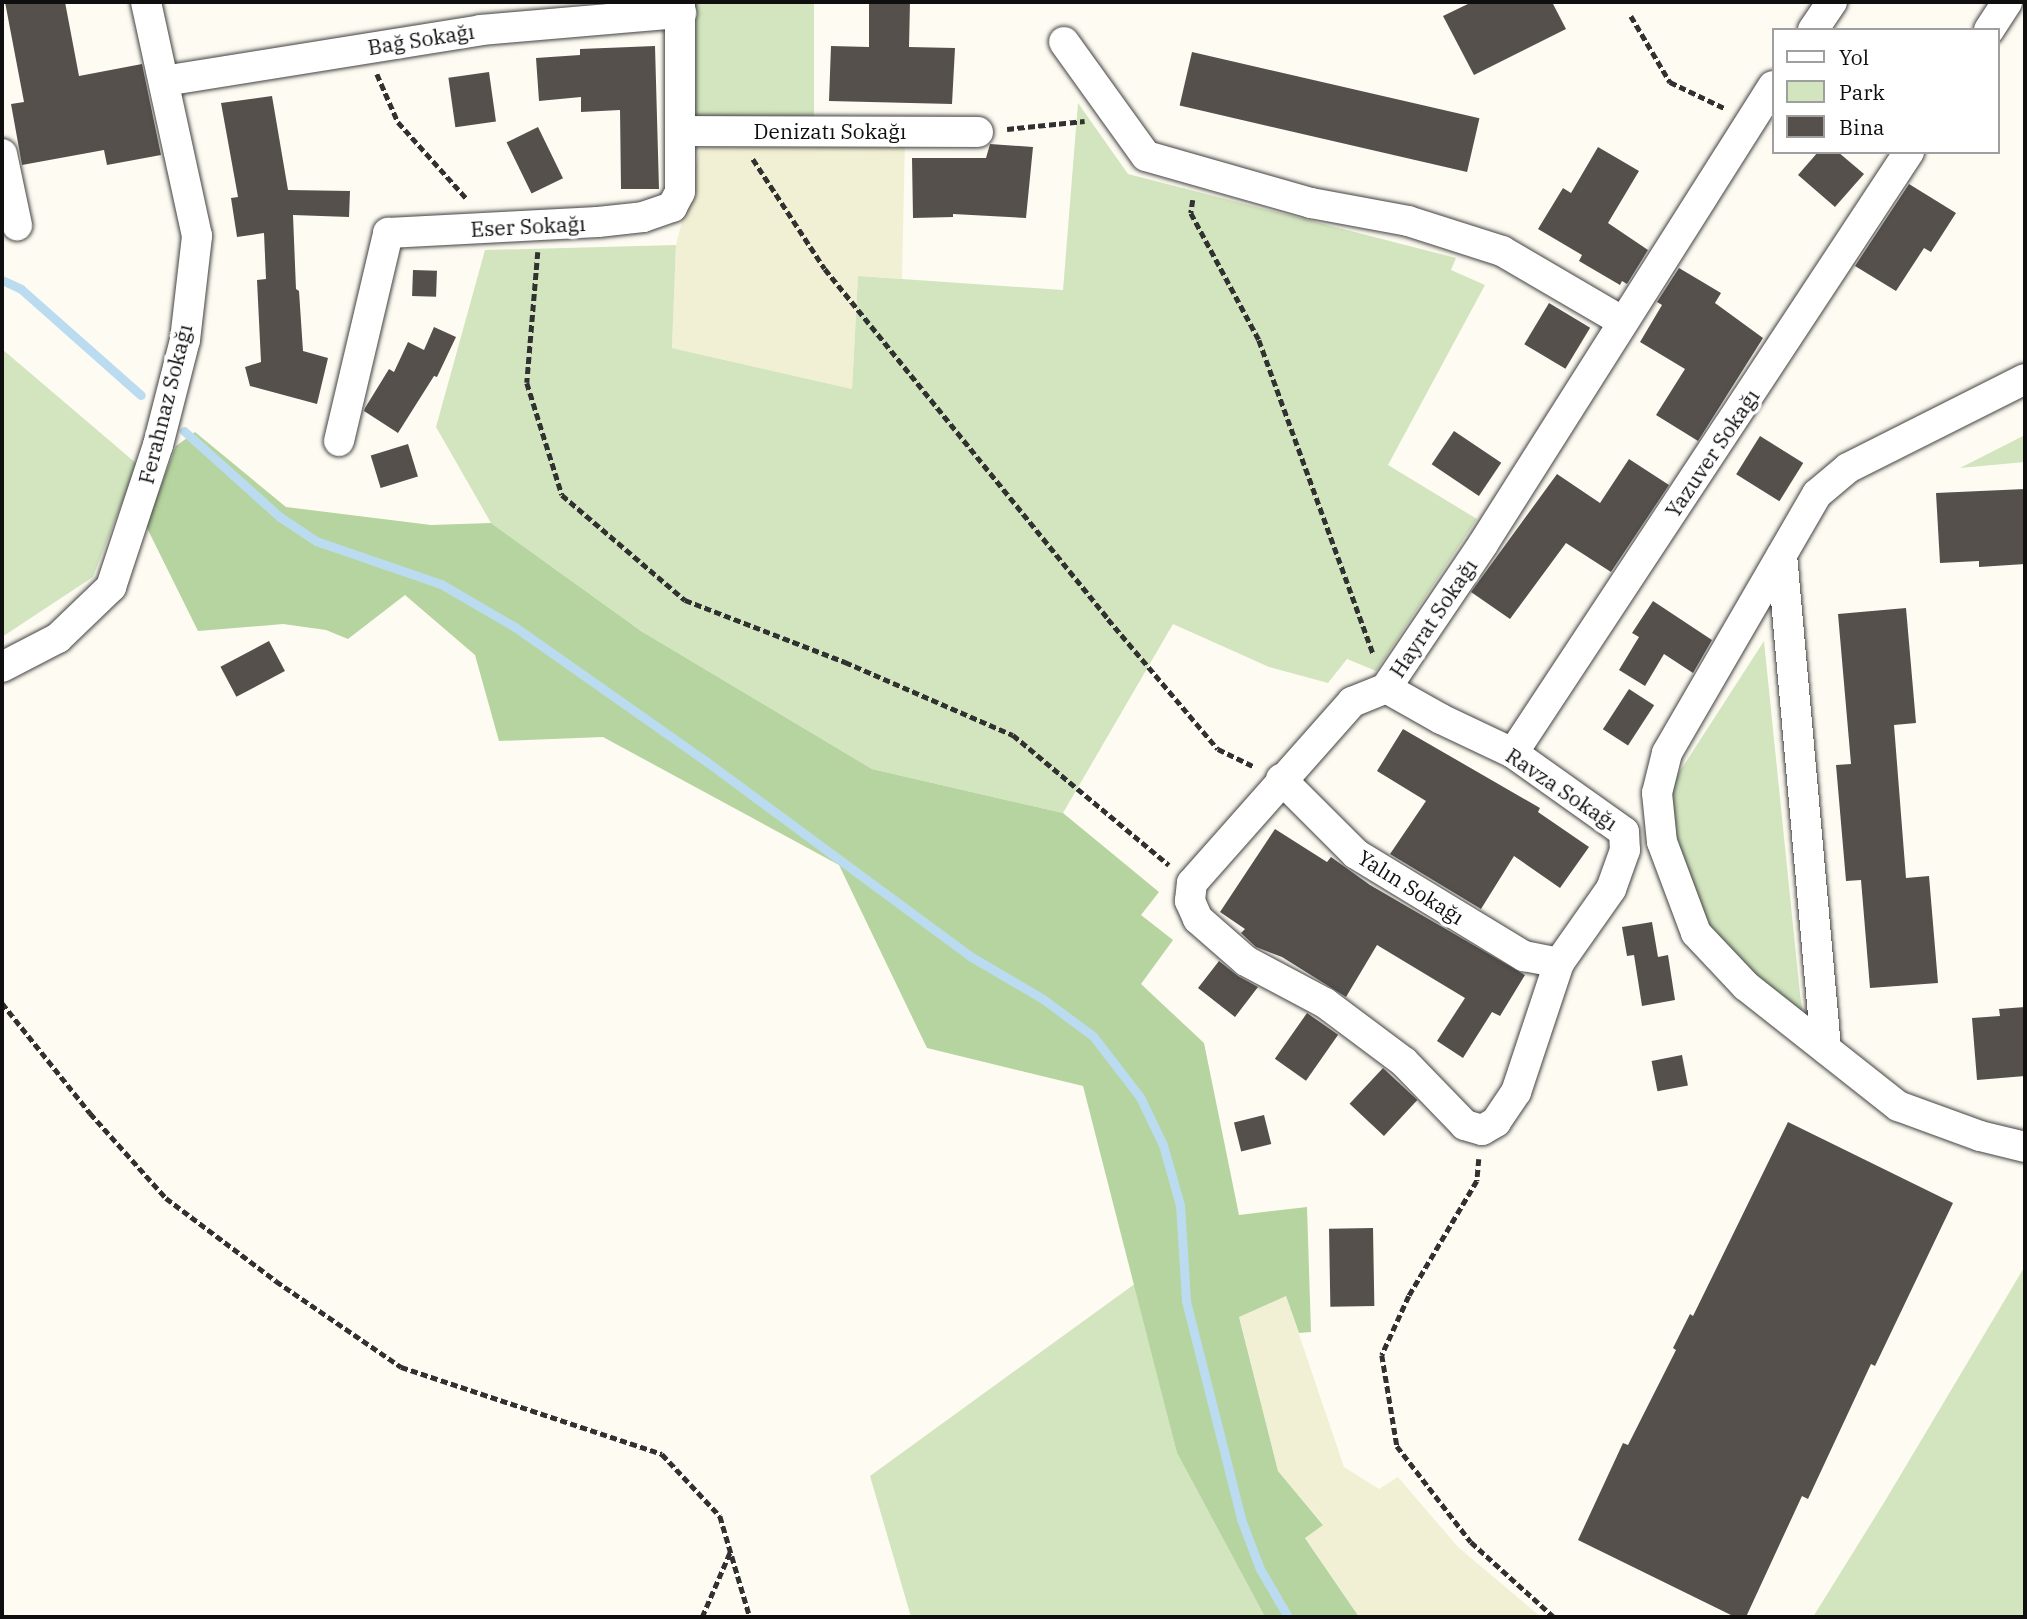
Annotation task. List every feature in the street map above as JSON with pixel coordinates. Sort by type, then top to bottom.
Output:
[{"type":"street","name":"Ferahnaz Sokağı","points":[[2,667],[58,638],[111,587],[158,445],[185,340],[197,236],[146,2]]},
{"type":"street","points":[[1814,28],[1832,2]]},
{"type":"street","points":[[1990,28],[2007,2]]},
{"type":"street","name":"Bağ Sokağı","points":[[164,80],[481,30],[681,7]]},
{"type":"street","name":"Eser Sokağı","points":[[339,441],[388,233],[643,217],[672,207],[680,192],[681,7]]},
{"type":"street","points":[[1064,43],[1146,156],[1311,202],[1408,221],[1502,251],[1622,321]]},
{"type":"street","name":"Hayrat Sokağı","points":[[1192,883],[1281,779],[1353,702],[1386,688],[1483,544],[1772,88]]},
{"type":"street","name":"Denizatı Sokağı","points":[[682,131],[978,132]]},
{"type":"street","points":[[2,154],[17,225]]},
{"type":"street","name":"Yazuver Sokağı","points":[[1513,753],[1908,154]]},
{"type":"street","points":[[2025,379],[1848,468],[1817,494],[1667,754],[1657,793],[1662,842],[1696,933],[1746,986],[1898,1106],[1980,1136],[2025,1147]]},
{"type":"street","points":[[1782,555],[1826,1049]]},
{"type":"street","name":"Ravza Sokağı","points":[[1386,688],[1441,719],[1513,753],[1608,818],[1624,832],[1625,850],[1611,888],[1559,963],[1516,1092],[1496,1122],[1482,1130]]},
{"type":"street","name":"Yalın Sokağı","points":[[1281,779],[1356,854],[1524,956],[1559,963]]},
{"type":"street","points":[[1192,883],[1190,901],[1198,919],[1246,961],[1325,1003],[1404,1062],[1465,1125],[1482,1130]]},
{"type":"path","points":[[1631,16],[1670,82],[1751,120]]},
{"type":"path","points":[[366,48],[398,122],[449,176],[489,228]]},
{"type":"path","points":[[978,132],[1091,121]]},
{"type":"path","points":[[734,131],[825,269],[1108,619],[1218,748],[1281,779]]},
{"type":"path","points":[[1198,171],[1191,213],[1259,340],[1386,688]]},
{"type":"path","points":[[540,225],[527,383],[562,495],[685,600],[845,662],[1013,735],[1192,883]]},
{"type":"path","points":[[2,1003],[90,1113],[166,1198],[276,1281],[401,1367],[662,1454],[720,1516],[750,1617]]},
{"type":"path","points":[[1482,1130],[1477,1181],[1409,1296],[1382,1355],[1397,1446],[1471,1542],[1554,1617]]},
{"type":"path","points":[[702,1617],[731,1552]]},
{"type":"shaded area","points":[[702,141],[905,142],[902,279],[858,276],[852,389],[672,348],[676,245]]},
{"type":"shaded area","points":[[1286,1296],[1344,1467],[1379,1489],[1398,1477],[1458,1547],[1541,1617],[1359,1617],[1305,1537],[1323,1524],[1278,1471],[1239,1316]]},
{"type":"green space","points":[[694,2],[814,2],[814,117],[694,117]]},
{"type":"green space","points":[[1078,103],[1128,174],[1456,258],[1451,270],[1485,285],[1388,465],[1477,519],[1376,671],[1347,659],[1328,683],[1269,667],[1173,624],[1063,813],[872,769],[641,631],[491,523],[436,427],[485,250],[676,245],[672,348],[852,389],[858,276],[1063,290]]},
{"type":"green space","points":[[2,349],[137,464],[93,577],[2,637]]},
{"type":"green space","points":[[195,432],[286,507],[431,525],[491,523],[641,631],[872,769],[1063,813],[1159,892],[1141,915],[1173,940],[1141,984],[1204,1043],[1239,1215],[1307,1207],[1311,1332],[1299,1333],[1286,1296],[1239,1317],[1278,1471],[1323,1525],[1305,1538],[1359,1617],[1265,1617],[1177,1453],[1083,1086],[927,1048],[839,865],[603,737],[499,741],[475,655],[405,595],[348,639],[326,630],[283,624],[198,631],[146,526],[176,446]]},
{"type":"green space","points":[[2025,435],[2025,462],[1960,468]]},
{"type":"green space","points":[[1764,641],[1803,1015],[1789,1006],[1705,929],[1678,854],[1671,785]]},
{"type":"green space","points":[[2025,1266],[2025,1617],[1813,1617],[1885,1501]]},
{"type":"green space","points":[[1136,1283],[1177,1453],[1265,1617],[911,1617],[870,1476]]},
{"type":"building","points":[[5,2],[65,2],[79,76],[142,64],[161,155],[107,165],[104,150],[22,165],[11,104],[24,102]]},
{"type":"building","points":[[869,2],[910,2],[909,47],[955,48],[952,104],[829,101],[831,46],[869,47]]},
{"type":"building","points":[[1472,2],[1552,2],[1566,29],[1474,75],[1443,16]]},
{"type":"building","points":[[655,46],[659,189],[621,189],[620,110],[581,112],[581,97],[539,101],[536,58],[580,55],[580,49]]},
{"type":"building","points":[[1192,52],[1479,118],[1467,172],[1180,106]]},
{"type":"building","points":[[489,72],[496,122],[455,127],[448,78]]},
{"type":"building","points":[[272,96],[288,190],[350,191],[349,217],[293,215],[296,289],[299,291],[303,351],[328,358],[317,404],[250,386],[245,367],[261,362],[257,280],[266,279],[264,233],[237,237],[231,198],[238,197],[221,103]]},
{"type":"building","points":[[538,127],[563,178],[532,194],[507,142]]},
{"type":"building","points":[[990,144],[1033,147],[1026,218],[953,214],[953,217],[913,218],[912,158],[986,158]]},
{"type":"building","points":[[1598,147],[1639,171],[1608,223],[1648,250],[1627,284],[1622,281],[1620,285],[1579,261],[1582,255],[1538,229],[1563,188],[1571,193]]},
{"type":"building","points":[[1816,154],[1840,154],[1864,174],[1835,207],[1798,175]]},
{"type":"building","points":[[1909,184],[1956,213],[1931,252],[1924,248],[1896,291],[1855,266]]},
{"type":"building","points":[[1679,268],[1721,293],[1715,303],[1763,338],[1698,441],[1656,415],[1685,369],[1640,342],[1662,305],[1657,302]]},
{"type":"building","points":[[413,270],[437,271],[436,297],[412,296]]},
{"type":"building","points":[[1549,303],[1590,328],[1565,369],[1524,344]]},
{"type":"building","points":[[434,327],[456,337],[437,377],[434,376],[398,433],[364,411],[365,408],[389,369],[394,372],[408,342],[424,350]]},
{"type":"building","points":[[1454,431],[1501,463],[1479,496],[1432,464]]},
{"type":"building","points":[[1760,436],[1803,463],[1779,501],[1736,474]]},
{"type":"building","points":[[408,444],[418,477],[381,488],[371,455]]},
{"type":"building","points":[[1629,459],[1669,485],[1611,572],[1566,543],[1510,619],[1471,592],[1557,474],[1600,503]]},
{"type":"building","points":[[2025,489],[2025,564],[1979,567],[1979,561],[1940,563],[1936,493]]},
{"type":"building","points":[[1653,601],[1712,640],[1693,673],[1664,654],[1645,686],[1619,670],[1639,637],[1632,633]]},
{"type":"building","points":[[1906,608],[1916,723],[1894,725],[1906,878],[1929,876],[1938,983],[1870,988],[1861,880],[1846,881],[1836,765],[1851,764],[1838,614]]},
{"type":"building","points":[[269,641],[285,671],[236,697],[220,667]]},
{"type":"building","points":[[1629,689],[1654,705],[1628,746],[1603,729]]},
{"type":"building","points":[[1403,729],[1540,808],[1538,812],[1589,847],[1560,888],[1514,856],[1481,909],[1390,854],[1426,801],[1377,771]]},
{"type":"building","points":[[1275,829],[1327,862],[1331,857],[1370,885],[1525,975],[1500,1016],[1492,1012],[1463,1058],[1437,1041],[1465,998],[1377,945],[1346,997],[1282,957],[1256,947],[1241,933],[1245,929],[1220,912]]},
{"type":"building","points":[[1652,922],[1658,957],[1668,955],[1675,1000],[1642,1006],[1634,955],[1627,956],[1622,927]]},
{"type":"building","points":[[1219,961],[1258,987],[1235,1017],[1198,988]]},
{"type":"building","points":[[2025,1007],[2025,1076],[1977,1080],[1972,1018],[2000,1016],[1999,1009]]},
{"type":"building","points":[[1307,1013],[1338,1035],[1306,1081],[1275,1059]]},
{"type":"building","points":[[1682,1055],[1688,1085],[1657,1091],[1652,1061]]},
{"type":"building","points":[[1383,1068],[1417,1100],[1384,1136],[1350,1104]]},
{"type":"building","points":[[1264,1115],[1271,1144],[1241,1152],[1234,1122]]},
{"type":"building","points":[[1788,1122],[1953,1203],[1875,1366],[1871,1364],[1808,1499],[1802,1496],[1746,1617],[1735,1617],[1578,1540],[1623,1443],[1628,1445],[1676,1350],[1673,1348],[1690,1314],[1693,1316]]},
{"type":"building","points":[[1373,1228],[1374,1306],[1330,1307],[1329,1229]]},
{"type":"waterway","points":[[2,280],[21,289],[141,395]]},
{"type":"waterway","points":[[184,431],[280,517],[316,541],[441,584],[515,627],[707,762],[970,956],[1043,999],[1093,1036],[1140,1097],[1163,1145],[1180,1205],[1186,1301],[1241,1519],[1260,1569],[1288,1617]]}]
